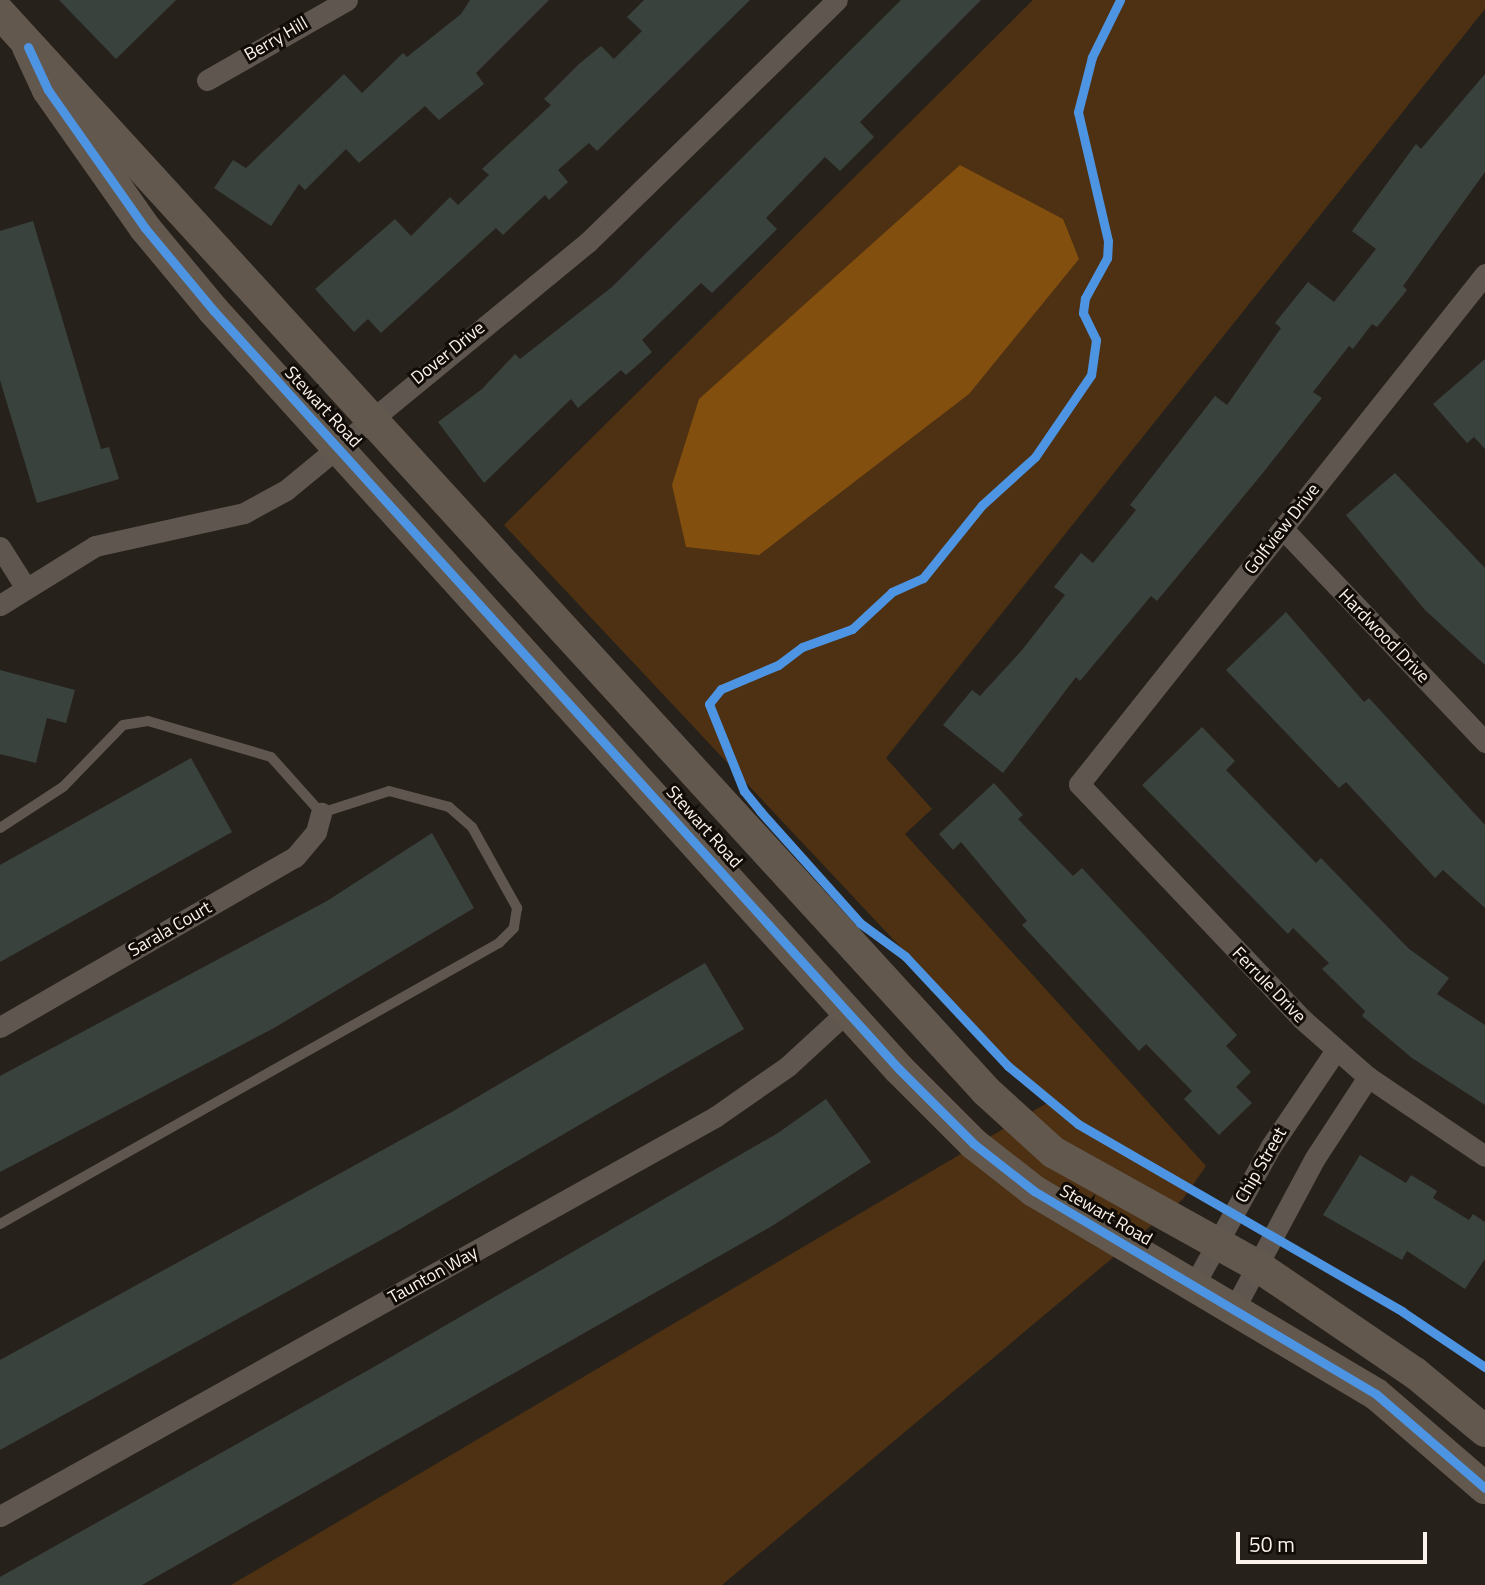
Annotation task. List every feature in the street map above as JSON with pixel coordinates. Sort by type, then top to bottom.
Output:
[{"type":"street","name":"Berry Hill","points":[[206,80],[347,0]]},
{"type":"street","name":"Dover Drive","points":[[0,605],[24,585],[119,538],[244,513],[286,490],[369,417],[588,242],[837,0]]},
{"type":"street","name":"Stewart Road","points":[[0,13],[28,47],[986,1091],[1053,1152],[1256,1265],[1415,1373],[1485,1431]]},
{"type":"street","name":"Stewart Road","points":[[28,47],[48,90],[145,228],[338,446],[849,1010],[974,1144],[1034,1191],[1376,1394],[1485,1488]]},
{"type":"street","name":"Golfview Drive","points":[[1079,784],[1485,274]]},
{"type":"street","name":"Hardwood Drive","points":[[1283,529],[1485,742]]},
{"type":"street","points":[[0,547],[24,585]]},
{"type":"street","name":"Ferrule Drive","points":[[1079,784],[1336,1050],[1368,1076],[1485,1156]]},
{"type":"street","name":"Sarala Court","points":[[0,1027],[295,857],[316,832],[321,813]]},
{"type":"street","name":"Taunton Way","points":[[0,1516],[715,1117],[788,1066],[849,1010]]},
{"type":"street","name":"Chip Street","points":[[1194,1285],[1270,1146],[1336,1050]]},
{"type":"street","points":[[1234,1309],[1256,1265],[1368,1076]]},
{"type":"lane","points":[[0,828],[63,787],[114,734],[136,720],[271,757],[321,813],[388,791],[449,807],[472,827],[517,908],[513,928],[499,943],[0,1224]]},
{"type":"shaded area","points":[[1033,0],[1485,0],[1485,9],[886,758],[932,809],[905,834],[1206,1166],[1183,1199],[722,1585],[231,1585],[1047,1103],[504,525]]},
{"type":"shaded area","points":[[960,165],[1063,219],[1079,259],[969,394],[759,555],[686,547],[672,485],[699,399]]},
{"type":"building","points":[[59,0],[176,0],[116,59]]},
{"type":"building","points":[[470,0],[549,0],[476,73],[484,84],[439,120],[425,106],[359,163],[346,149],[305,190],[299,184],[271,226],[214,188],[233,160],[246,168],[344,74],[362,93],[403,53],[407,57],[461,14]]},
{"type":"building","points":[[644,0],[750,0],[597,151],[589,143],[558,170],[568,182],[549,200],[545,195],[503,235],[496,228],[381,333],[368,319],[354,332],[315,289],[395,219],[411,236],[450,197],[458,205],[489,175],[482,169],[551,105],[544,99],[579,64],[601,46],[614,59],[642,31],[627,17]]},
{"type":"building","points":[[901,0],[981,0],[860,122],[874,137],[840,171],[825,157],[766,218],[777,229],[755,251],[712,293],[701,283],[642,340],[652,352],[626,375],[621,370],[578,408],[571,399],[484,483],[438,422],[482,389],[515,354],[520,359],[612,287]]},
{"type":"building","points":[[1485,74],[1485,172],[1403,286],[1407,290],[1377,327],[1372,324],[1353,349],[1349,346],[1313,392],[1322,398],[1262,474],[1157,601],[1151,596],[1080,681],[1076,677],[1003,773],[943,725],[972,690],[980,696],[1022,650],[1065,595],[1054,587],[1081,553],[1093,563],[1136,510],[1130,505],[1215,396],[1227,405],[1281,328],[1275,323],[1308,282],[1334,302],[1376,249],[1352,231],[1416,144],[1421,149]]},
{"type":"building","points":[[33,221],[101,449],[109,447],[119,479],[37,503],[0,380],[0,231]]},
{"type":"building","points":[[1485,359],[1485,449],[1474,437],[1467,443],[1433,404]]},
{"type":"building","points":[[1395,473],[1485,568],[1485,665],[1425,610],[1346,515]]},
{"type":"building","points":[[1286,612],[1364,702],[1369,698],[1485,825],[1485,908],[1443,870],[1435,878],[1346,782],[1339,788],[1226,670]]},
{"type":"building","points":[[0,670],[75,690],[66,723],[47,718],[36,763],[0,754]]},
{"type":"building","points":[[1202,727],[1235,761],[1226,770],[1316,863],[1321,858],[1408,948],[1449,978],[1437,994],[1485,1025],[1485,1105],[1412,1058],[1362,1016],[1365,1011],[1322,969],[1329,963],[1293,928],[1288,934],[1142,785]]},
{"type":"building","points":[[191,758],[232,832],[0,962],[0,865]]},
{"type":"building","points":[[994,783],[1023,815],[1018,819],[1073,876],[1082,868],[1237,1035],[1226,1046],[1251,1072],[1236,1087],[1252,1103],[1219,1135],[1184,1099],[1192,1091],[1146,1044],[1139,1051],[1022,925],[1027,921],[961,842],[953,850],[939,834]]},
{"type":"building","points":[[432,833],[474,908],[274,1028],[0,1172],[0,1076],[327,901]]},
{"type":"building","points":[[705,963],[744,1029],[399,1230],[0,1450],[0,1360],[450,1113]]},
{"type":"building","points":[[826,1099],[871,1162],[772,1226],[142,1585],[0,1585],[0,1577],[372,1368],[778,1133]]},
{"type":"building","points":[[1360,1155],[1406,1183],[1411,1175],[1437,1191],[1433,1198],[1469,1220],[1473,1214],[1485,1222],[1485,1259],[1465,1289],[1407,1251],[1402,1260],[1323,1215]]},
{"type":"cycle path","points":[[1120,0],[1092,57],[1078,112],[1108,241],[1107,258],[1085,298],[1083,313],[1096,340],[1091,375],[1035,457],[982,505],[923,578],[892,592],[852,629],[802,647],[778,665],[721,689],[709,704],[744,791],[760,811],[860,923],[905,956],[1008,1066],[1078,1124],[1403,1312],[1485,1367]]},
{"type":"cycle path","points":[[28,47],[48,90],[145,228],[214,311],[899,1069],[974,1144],[1034,1191],[1376,1394],[1485,1488]]}]
